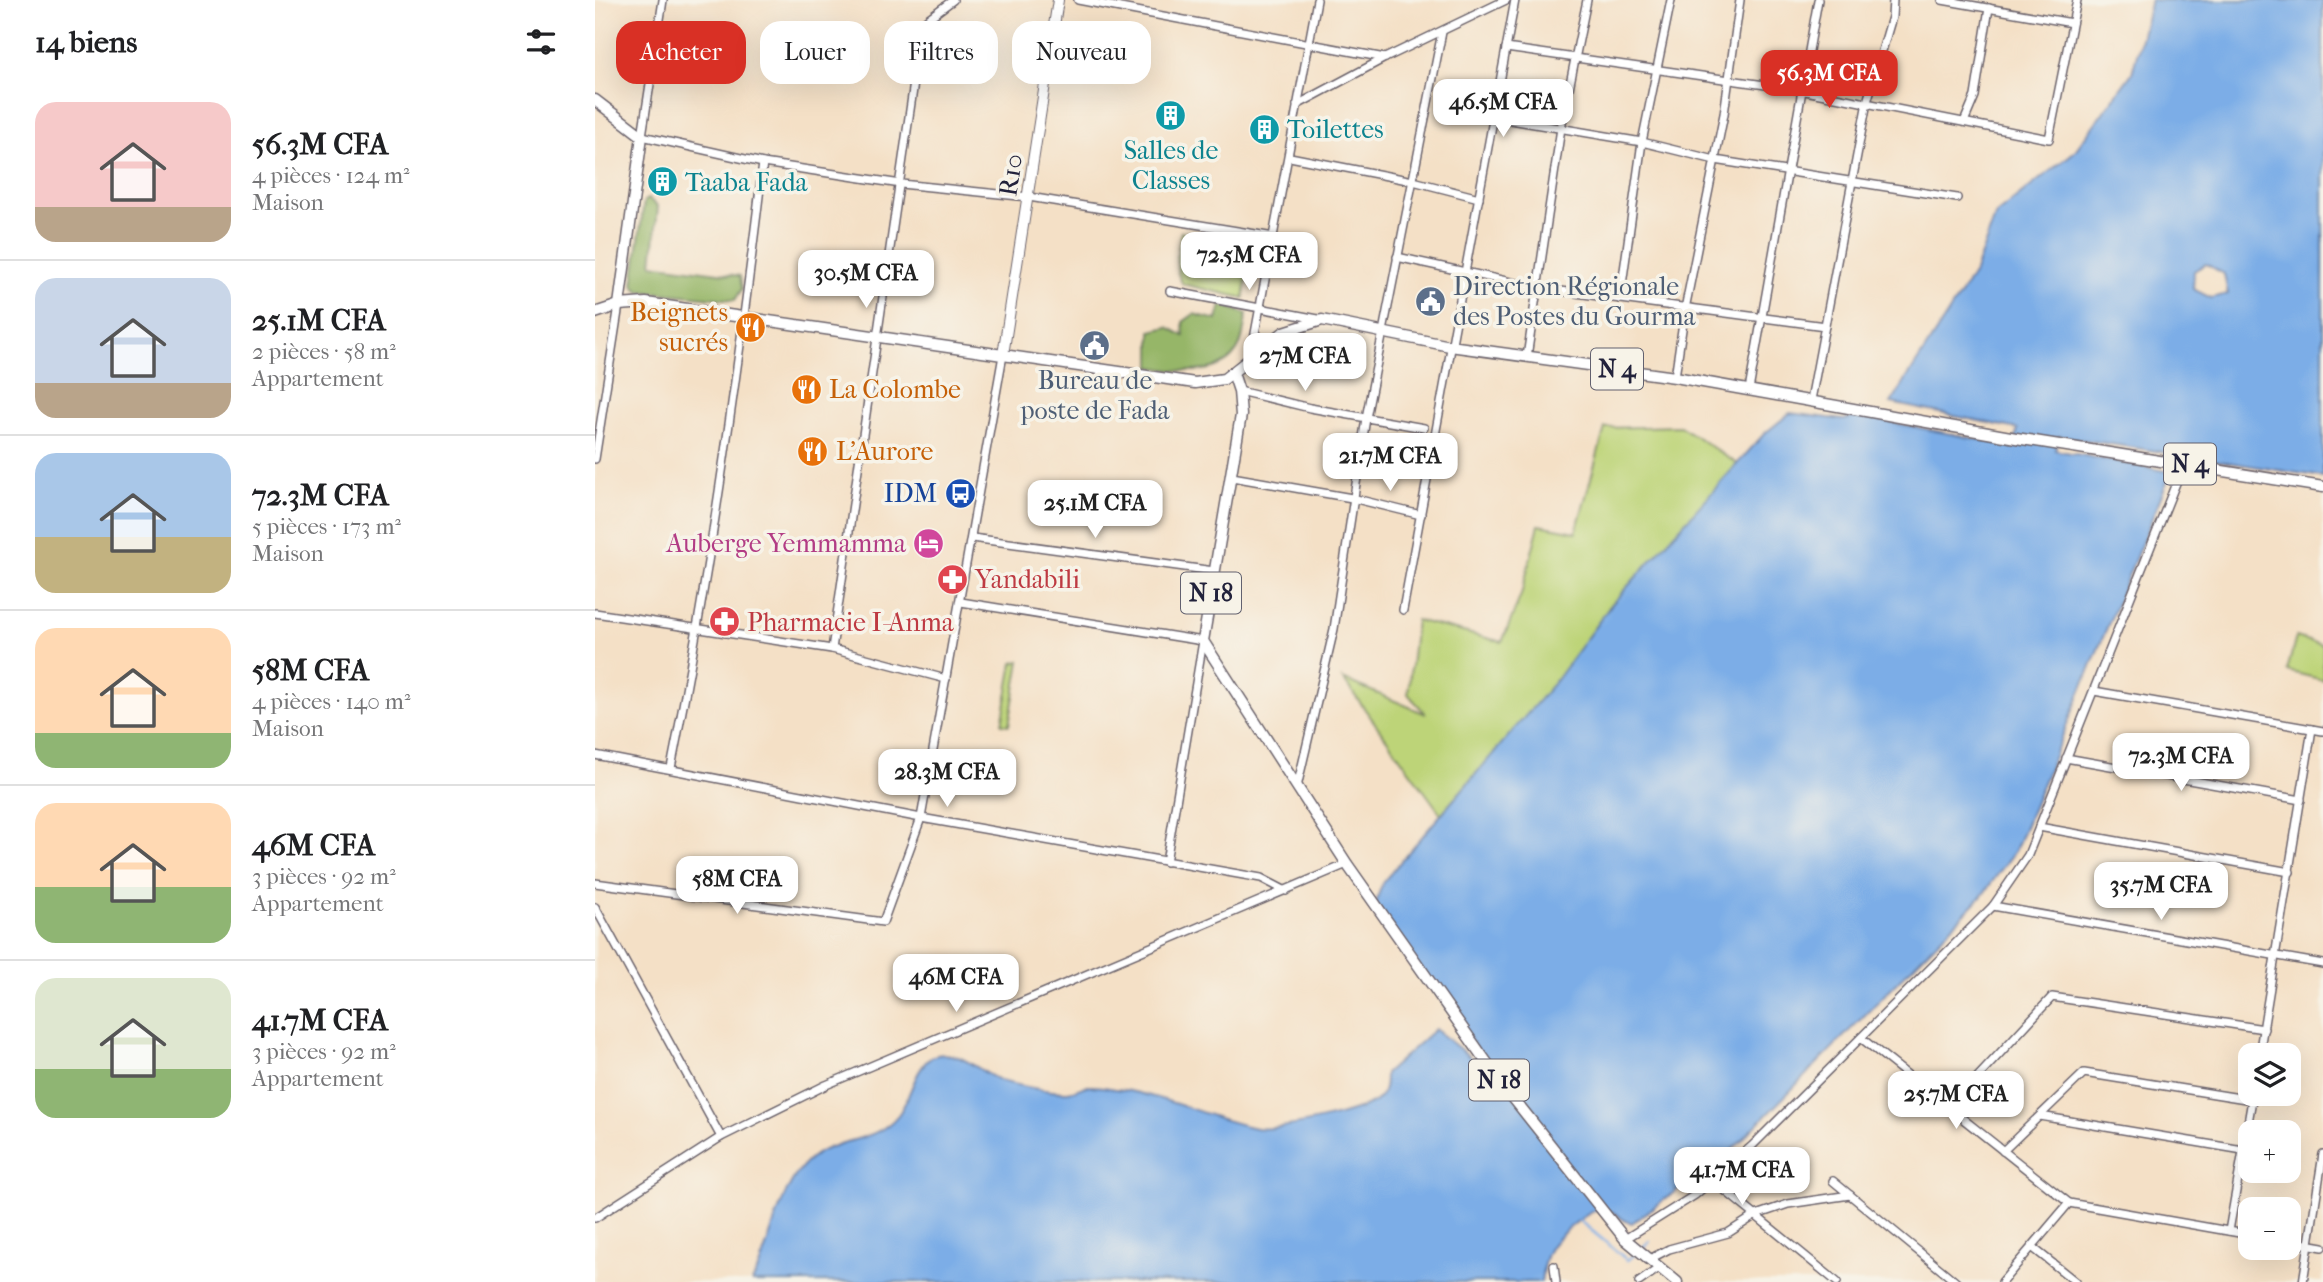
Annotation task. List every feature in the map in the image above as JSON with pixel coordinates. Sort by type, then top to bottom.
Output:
[{"type":"main road","name":"R10","points":[[1003,355],[1030,197],[1058,0]]},
{"type":"main road","points":[[595,100],[642,136],[619,305]]},
{"type":"main road","name":"N 4","points":[[595,313],[619,305],[646,303],[876,334],[1195,383],[1214,382],[1233,373],[1251,355],[1284,332],[1322,320],[1450,346],[1675,377],[2015,438],[2323,487]]},
{"type":"main road","name":"N 18","points":[[1233,373],[1239,391],[1241,415],[1203,641],[1346,864],[1499,1080],[1625,1239],[1677,1282]]},
{"type":"street","points":[[663,0],[642,136],[763,163],[901,184],[1030,197],[1274,237]]},
{"type":"street","points":[[832,649],[922,27],[926,20],[953,0]]},
{"type":"street","points":[[1078,0],[1385,58]]},
{"type":"street","points":[[1251,355],[1290,157],[1317,0]]},
{"type":"street","points":[[1297,105],[1385,58],[1506,0]]},
{"type":"street","points":[[1402,610],[1515,0]]},
{"type":"street","points":[[1527,357],[1561,128],[1577,60],[1587,0]]},
{"type":"street","points":[[1620,299],[1642,142],[1671,0]]},
{"type":"street","points":[[1675,377],[1685,309],[1715,160],[1740,0]]},
{"type":"street","points":[[1749,390],[1818,0]]},
{"type":"street","points":[[1811,400],[1867,102],[1892,17],[1893,0]]},
{"type":"street","points":[[1942,0],[1972,3],[2072,23]]},
{"type":"street","points":[[1506,48],[1577,60],[1657,67],[1728,81],[1800,90],[2049,139],[2077,0]]},
{"type":"street","points":[[1964,122],[1975,96],[1990,8]]},
{"type":"street","points":[[1296,789],[1335,629],[1352,498],[1366,418],[1442,32]]},
{"type":"street","points":[[1493,117],[1642,142],[1715,160],[1957,198]]},
{"type":"street","points":[[1290,157],[1413,181],[1479,198]]},
{"type":"street","points":[[671,768],[699,629],[745,318],[763,163]]},
{"type":"street","points":[[1397,257],[1538,288],[1825,326]]},
{"type":"street","points":[[1170,291],[1322,320]]},
{"type":"street","points":[[595,459],[619,305]]},
{"type":"street","points":[[595,883],[883,922],[921,818],[1003,355]]},
{"type":"street","points":[[1239,391],[1425,428]]},
{"type":"street","points":[[1625,1239],[1712,1180],[1752,1146],[1993,906],[2028,855],[2184,463]]},
{"type":"street","points":[[1232,477],[1352,498],[1421,515]]},
{"type":"street","points":[[972,538],[1214,571]]},
{"type":"street","points":[[961,602],[1203,641],[1166,862]]},
{"type":"street","points":[[595,613],[832,649],[946,679]]},
{"type":"street","points":[[2094,691],[2323,731]]},
{"type":"street","points":[[2261,1043],[2312,729]]},
{"type":"street","points":[[595,755],[921,818],[1261,878],[1286,891]]},
{"type":"street","points":[[2066,758],[2301,800]]},
{"type":"street","points":[[2039,827],[2290,872]]},
{"type":"street","points":[[595,1218],[721,1137],[866,1068],[1346,864]]},
{"type":"street","points":[[1993,906],[2323,964]]},
{"type":"street","points":[[595,907],[721,1137]]},
{"type":"street","points":[[1949,1108],[2052,997],[2264,1029]]},
{"type":"street","points":[[1861,1038],[2069,1203],[2238,1233]]},
{"type":"street","points":[[2003,1151],[2084,1073],[2238,1095]]},
{"type":"street","points":[[2040,1116],[2238,1149]]},
{"type":"street","points":[[2302,1282],[2323,1154]]},
{"type":"street","points":[[2229,1231],[2238,1179]]},
{"type":"street","points":[[1712,1180],[1837,1282]]},
{"type":"street","points":[[1833,1181],[1956,1282]]},
{"type":"street","points":[[1642,1254],[1728,1233],[1756,1215],[1788,1204],[1850,1195]]},
{"type":"street","points":[[2002,1282],[2069,1203]]},
{"type":"street","points":[[2301,1244],[2323,1247]]},
{"type":"street","points":[[2032,1247],[2076,1282]]},
{"type":"street","points":[[1554,1266],[1556,1282]]},
{"type":"street","points":[[1639,1282],[1660,1268]]},
{"type":"green space","points":[[649,199],[658,207],[652,264],[740,276],[742,289],[735,300],[639,291],[633,285],[644,201]]},
{"type":"green space","points":[[1181,232],[1244,241],[1252,247],[1244,298],[1183,284],[1177,265]]},
{"type":"green space","points":[[1221,305],[1247,314],[1241,343],[1232,357],[1223,364],[1199,370],[1151,367],[1151,331],[1168,327],[1184,336],[1183,322],[1194,314],[1217,320]]},
{"type":"green space","points":[[1680,426],[1739,465],[1611,605],[1554,684],[1441,814],[1343,679],[1426,714],[1408,694],[1416,620],[1502,642],[1521,595],[1539,525],[1576,532],[1605,428]]},
{"type":"green space","points":[[2296,637],[2323,645],[2323,680],[2287,671]]},
{"type":"green space","points":[[1020,661],[1009,725],[1002,724],[1013,663]]},
{"type":"water","points":[[2151,0],[2323,0],[2323,477],[2058,436],[2055,450],[2171,472],[2015,851],[1981,897],[1731,1151],[1632,1223],[1602,1209],[1581,1219],[1549,1250],[1541,1282],[752,1282],[783,1200],[799,1171],[821,1152],[867,1136],[888,1125],[903,1108],[924,1064],[937,1055],[955,1056],[997,1079],[1020,1086],[1059,1092],[1091,1086],[1124,1090],[1256,1128],[1281,1127],[1319,1120],[1370,1104],[1382,1094],[1385,1074],[1435,1029],[1496,1078],[1375,904],[1383,882],[1553,684],[1611,605],[1764,434],[1790,413],[1844,420],[1859,416],[2013,446],[2018,429],[1891,403],[1975,271],[1996,214],[2074,152],[2132,73]],"holes":[[[2206,264],[2224,274],[2228,294],[2211,298],[2193,289],[2194,271]]]},
{"type":"waterway","points":[[1579,1220],[1627,1260],[1637,1253]]},
{"type":"waterway","points":[[1642,1248],[1650,1241]]},
{"type":"place","name":"Salles de Classes","points":[[1171,115]]},
{"type":"place","name":"Toilettes","points":[[1264,129]]},
{"type":"place","name":"Taaba Fada","points":[[662,182]]},
{"type":"place","name":"Direction Régionale des Postes du Gourma","points":[[1430,301]]},
{"type":"place","name":"Beignets sucrés","points":[[751,327]]},
{"type":"place","name":"Bureau de poste de Fada","points":[[1095,345]]},
{"type":"place","name":"La Colombe","points":[[806,389]]},
{"type":"place","name":"L'Aurore","points":[[813,451]]},
{"type":"place","name":"IDM","points":[[960,493]]},
{"type":"place","name":"Auberge Yemmamma","points":[[929,543]]},
{"type":"place","name":"Yandabili","points":[[952,579]]},
{"type":"place","name":"Pharmacie I-Anma","points":[[724,622]]}]
